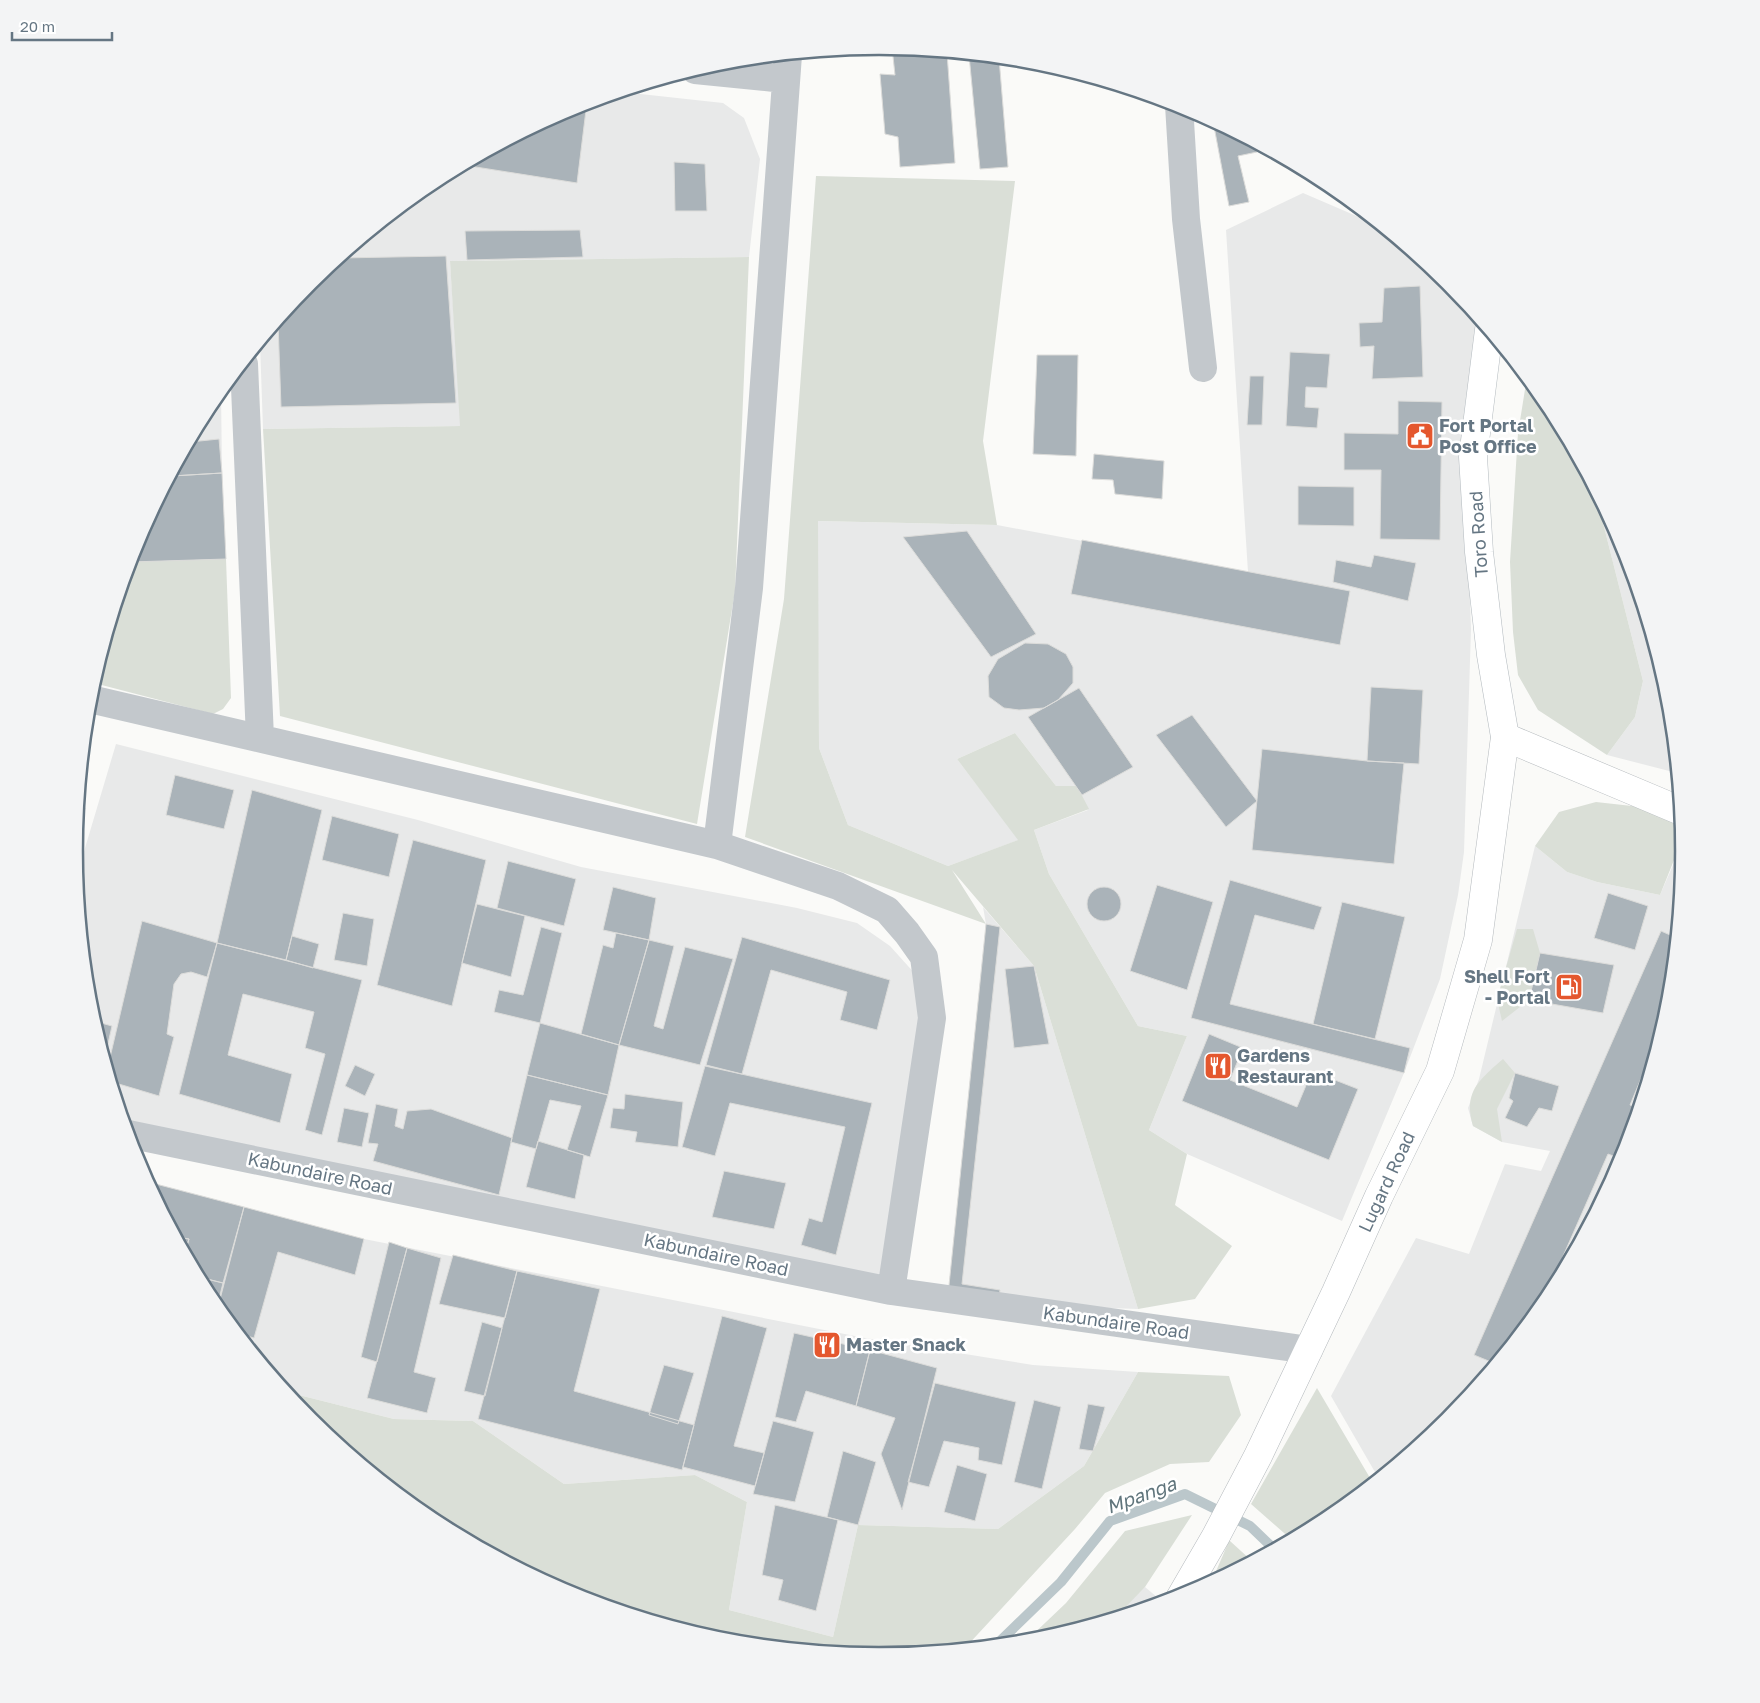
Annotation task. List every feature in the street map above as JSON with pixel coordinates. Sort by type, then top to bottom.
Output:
[{"type":"main road","name":"Toro Road","points":[[1488,337],[1473,457],[1479,552],[1491,655],[1505,737]]},
{"type":"main road","points":[[1505,737],[1675,809]]},
{"type":"main road","name":"Lugard Road","points":[[1187,1586],[1216,1536],[1258,1456],[1309,1350],[1379,1196],[1440,1071],[1478,940],[1505,737]]},
{"type":"street","points":[[717,845],[749,588],[786,67],[733,69]]},
{"type":"street","points":[[1180,114],[1186,219],[1203,368]]},
{"type":"street","points":[[244,372],[260,738]]},
{"type":"street","points":[[98,701],[717,845],[838,886],[887,910],[924,957],[932,1018],[891,1291]]},
{"type":"street","name":"Kabundaire Road","points":[[136,1136],[891,1291],[1309,1350]]},
{"type":"shaded area","points":[[636,93],[723,103],[744,118],[760,159],[749,257],[450,261],[461,426],[263,429],[260,352],[281,326],[317,288],[355,253],[437,189],[528,137],[575,116]]},
{"type":"shaded area","points":[[816,176],[1015,181],[983,441],[997,525],[818,521],[819,748],[848,825],[948,866],[1018,840],[957,759],[1015,733],[1056,786],[1077,786],[1089,809],[1034,830],[1049,874],[1138,1026],[1187,1036],[1149,1130],[1187,1154],[1175,1205],[1232,1246],[1195,1299],[1138,1309],[1034,966],[952,870],[986,924],[745,837],[784,599]]},
{"type":"shaded area","points":[[1303,193],[1365,220],[1443,288],[1476,323],[1465,459],[1471,629],[1464,852],[1458,895],[1440,979],[1404,1073],[1342,1221],[1187,1154],[1149,1130],[1187,1036],[1138,1026],[1049,874],[1034,830],[1088,810],[1056,786],[1015,733],[957,759],[1019,840],[948,866],[848,825],[819,748],[817,521],[997,525],[1248,572],[1226,230]]},
{"type":"shaded area","points":[[749,257],[735,591],[697,824],[280,716],[263,429],[460,426],[450,261]]},
{"type":"shaded area","points":[[1526,386],[1570,453],[1601,514],[1643,681],[1635,717],[1607,755],[1538,710],[1518,675],[1513,632],[1510,562],[1518,433]]},
{"type":"shaded area","points":[[221,405],[222,473],[178,476],[190,453]]},
{"type":"shaded area","points":[[1601,515],[1616,547],[1634,595],[1649,645],[1661,696],[1672,772],[1607,755],[1635,717],[1643,681]]},
{"type":"shaded area","points":[[226,559],[231,698],[223,709],[213,714],[102,685],[111,645],[138,562]]},
{"type":"shaded area","points":[[116,744],[418,820],[581,867],[797,908],[857,923],[890,946],[917,976],[921,1012],[881,1272],[867,1289],[132,1125],[111,1058],[99,1007],[90,955],[83,855]]},
{"type":"shaded area","points":[[1596,802],[1641,807],[1675,820],[1676,855],[1660,895],[1597,882],[1567,872],[1535,846],[1559,812]]},
{"type":"shaded area","points":[[1535,846],[1567,872],[1597,882],[1660,895],[1676,858],[1675,904],[1670,955],[1661,1007],[1649,1058],[1634,1108],[1616,1156],[1594,1204],[1570,1250],[1542,1294],[1479,1377],[1443,1415],[1376,1474],[1331,1396],[1416,1238],[1469,1254],[1505,1164],[1541,1171],[1550,1151],[1502,1142],[1473,1126],[1468,1108],[1479,1079]]},
{"type":"shaded area","points":[[983,907],[1034,966],[1138,1309],[998,1304],[948,1295],[986,924]]},
{"type":"shaded area","points":[[1517,929],[1533,929],[1540,953],[1529,1000],[1502,1021],[1497,999]]},
{"type":"shaded area","points":[[1503,1059],[1515,1073],[1497,1109],[1502,1142],[1473,1126],[1470,1104],[1472,1095],[1480,1080]]},
{"type":"shaded area","points":[[158,1185],[364,1239],[865,1338],[1033,1365],[1138,1372],[1084,1466],[998,1529],[858,1525],[833,1637],[729,1610],[747,1502],[695,1475],[564,1484],[473,1421],[394,1419],[298,1395],[248,1336],[218,1294],[190,1250]]},
{"type":"shaded area","points":[[1138,1372],[1229,1376],[1241,1415],[1209,1462],[1170,1464],[1105,1493],[1075,1529],[970,1642],[880,1648],[828,1646],[776,1641],[725,1633],[674,1621],[624,1606],[528,1566],[437,1514],[395,1483],[355,1450],[298,1395],[394,1419],[473,1421],[564,1484],[695,1475],[747,1502],[729,1610],[833,1637],[858,1525],[998,1529],[1084,1466]]},
{"type":"shaded area","points":[[1317,1388],[1370,1479],[1323,1514],[1287,1536],[1251,1504]]},
{"type":"shaded area","points":[[1192,1515],[1145,1587],[1123,1610],[1034,1633],[1066,1603],[1125,1531]]},
{"type":"shaded area","points":[[1229,1541],[1248,1557],[1215,1574]]},
{"type":"shaded area","points":[[1145,1587],[1158,1598],[1136,1606],[1120,1611]]},
{"type":"building","points":[[893,55],[947,58],[955,163],[900,167],[898,137],[885,134],[880,74],[895,75]]},
{"type":"building","points":[[970,61],[1000,64],[1008,167],[980,169]]},
{"type":"building","points":[[586,112],[577,183],[474,167],[528,137]]},
{"type":"building","points":[[1215,129],[1257,152],[1238,156],[1249,202],[1229,206]]},
{"type":"building","points":[[674,162],[705,164],[707,211],[675,211]]},
{"type":"building","points":[[580,230],[583,257],[467,260],[465,231]]},
{"type":"building","points":[[446,256],[456,403],[281,407],[278,329],[317,288],[350,258]]},
{"type":"building","points":[[1420,286],[1423,377],[1372,379],[1374,346],[1360,347],[1359,323],[1382,322],[1384,288]]},
{"type":"building","points":[[1290,352],[1330,354],[1327,388],[1306,387],[1305,407],[1319,408],[1317,428],[1286,426]]},
{"type":"building","points":[[1037,355],[1078,355],[1076,456],[1033,454]]},
{"type":"building","points":[[1250,376],[1264,376],[1262,425],[1247,425]]},
{"type":"building","points":[[1398,401],[1442,402],[1440,540],[1380,539],[1381,470],[1344,470],[1344,433],[1398,434]]},
{"type":"building","points":[[219,439],[222,473],[178,476],[197,441]]},
{"type":"building","points":[[1094,454],[1164,461],[1162,499],[1115,494],[1113,480],[1092,479]]},
{"type":"building","points":[[222,473],[226,559],[138,562],[178,476]]},
{"type":"building","points":[[1298,486],[1354,487],[1354,526],[1298,525]]},
{"type":"building","points":[[967,531],[1036,634],[991,657],[903,537]]},
{"type":"building","points":[[1082,540],[1350,591],[1340,645],[1071,594]]},
{"type":"building","points":[[1374,555],[1416,563],[1408,601],[1333,582],[1336,560],[1371,567]]},
{"type":"building","points":[[1025,643],[1048,644],[1066,654],[1073,667],[1073,683],[1058,700],[1044,708],[1019,710],[1004,708],[989,697],[988,676],[998,659]]},
{"type":"building","points":[[1371,687],[1423,690],[1419,764],[1367,761]]},
{"type":"building","points":[[1079,688],[1133,767],[1082,795],[1028,717]]},
{"type":"building","points":[[1192,715],[1257,801],[1226,827],[1156,735]]},
{"type":"building","points":[[1262,749],[1367,761],[1404,763],[1394,864],[1252,850]]},
{"type":"building","points":[[175,775],[234,790],[224,829],[166,815]]},
{"type":"building","points":[[252,790],[322,810],[286,960],[217,943]]},
{"type":"building","points":[[332,816],[399,834],[389,877],[322,860]]},
{"type":"building","points":[[413,840],[486,860],[452,1006],[377,985]]},
{"type":"building","points":[[508,861],[576,879],[564,926],[497,908]]},
{"type":"building","points":[[1230,880],[1322,907],[1314,930],[1255,915],[1230,1004],[1410,1048],[1404,1073],[1191,1018]]},
{"type":"building","points":[[1157,885],[1213,902],[1187,990],[1130,971]]},
{"type":"building","points":[[613,887],[656,898],[649,940],[603,930]]},
{"type":"building","points":[[1104,887],[1111,888],[1116,892],[1120,897],[1120,911],[1116,916],[1111,920],[1104,921],[1097,920],[1092,916],[1088,911],[1087,904],[1088,897],[1092,892],[1097,888]]},
{"type":"building","points":[[1608,893],[1648,906],[1635,950],[1594,938]]},
{"type":"building","points":[[1342,902],[1405,917],[1375,1039],[1313,1024]]},
{"type":"building","points":[[477,904],[525,916],[511,977],[462,963]]},
{"type":"building","points":[[343,913],[374,919],[367,966],[334,960]]},
{"type":"building","points":[[142,921],[217,943],[207,977],[191,972],[181,974],[174,984],[167,1034],[174,1037],[159,1096],[119,1084],[110,1056]]},
{"type":"building","points":[[986,924],[1000,927],[962,1284],[1000,1290],[998,1304],[948,1295]]},
{"type":"building","points":[[541,927],[562,933],[540,1023],[494,1012],[499,990],[523,995]]},
{"type":"building","points":[[1661,931],[1672,936],[1661,1007],[1649,1058],[1630,1105],[1634,1107],[1616,1157],[1608,1154],[1556,1272],[1512,1336],[1491,1362],[1474,1355]]},
{"type":"building","points":[[616,933],[649,940],[619,1045],[581,1034],[603,945],[613,948]]},
{"type":"building","points":[[292,936],[319,944],[313,968],[286,960]]},
{"type":"building","points":[[742,937],[890,980],[877,1030],[840,1020],[847,992],[771,970],[742,1074],[706,1065]]},
{"type":"building","points":[[649,940],[674,946],[654,1026],[663,1029],[685,947],[733,959],[700,1065],[619,1045]]},
{"type":"building","points":[[217,943],[362,980],[322,1135],[305,1130],[325,1054],[305,1048],[314,1012],[243,994],[228,1055],[292,1074],[280,1123],[179,1094]]},
{"type":"building","points":[[1540,953],[1614,965],[1603,1013],[1529,1000]]},
{"type":"building","points":[[1034,966],[1049,1044],[1014,1048],[1005,969]]},
{"type":"building","points":[[103,1023],[112,1026],[108,1044]]},
{"type":"building","points":[[540,1023],[619,1045],[608,1095],[527,1075]]},
{"type":"building","points":[[1209,1034],[1243,1048],[1230,1080],[1297,1107],[1312,1071],[1358,1089],[1329,1160],[1182,1101]]},
{"type":"building","points":[[355,1065],[375,1074],[365,1096],[345,1086]]},
{"type":"building","points":[[705,1066],[872,1103],[836,1255],[801,1245],[809,1218],[822,1222],[845,1127],[730,1103],[715,1156],[682,1147]]},
{"type":"building","points":[[1515,1073],[1559,1086],[1552,1111],[1539,1108],[1527,1127],[1505,1118],[1513,1101],[1509,1098]]},
{"type":"building","points":[[527,1075],[608,1095],[590,1157],[567,1150],[581,1106],[550,1100],[536,1149],[511,1142]]},
{"type":"building","points":[[625,1094],[683,1102],[678,1147],[635,1142],[637,1132],[610,1128],[613,1108],[624,1109]]},
{"type":"building","points":[[376,1104],[398,1109],[395,1126],[403,1129],[407,1111],[431,1109],[512,1138],[499,1195],[373,1161],[378,1144],[368,1143]]},
{"type":"building","points":[[344,1108],[369,1113],[362,1147],[337,1142]]},
{"type":"building","points":[[538,1141],[584,1155],[575,1199],[526,1187]]},
{"type":"building","points":[[724,1171],[786,1183],[774,1229],[712,1217]]},
{"type":"building","points":[[157,1184],[244,1207],[223,1283],[209,1279],[187,1245],[189,1239],[184,1238]]},
{"type":"building","points":[[244,1207],[364,1239],[355,1275],[278,1252],[254,1338],[248,1336],[220,1297]]},
{"type":"building","points":[[389,1242],[407,1248],[377,1362],[361,1357]]},
{"type":"building","points":[[407,1248],[441,1258],[414,1372],[436,1378],[427,1413],[367,1398]]},
{"type":"building","points":[[453,1255],[517,1271],[505,1318],[439,1304]]},
{"type":"building","points":[[517,1271],[600,1289],[574,1391],[694,1425],[682,1470],[478,1419]]},
{"type":"building","points":[[209,1279],[223,1283],[220,1296]]},
{"type":"building","points":[[722,1316],[767,1328],[734,1446],[764,1453],[755,1486],[683,1467]]},
{"type":"building","points":[[482,1322],[502,1328],[485,1396],[464,1391]]},
{"type":"building","points":[[794,1333],[870,1350],[856,1406],[806,1391],[796,1422],[775,1417]]},
{"type":"building","points":[[870,1350],[937,1368],[902,1510],[881,1454],[895,1418],[856,1406]]},
{"type":"building","points":[[664,1365],[694,1373],[678,1424],[649,1415]]},
{"type":"building","points":[[935,1383],[1016,1402],[1002,1465],[978,1460],[979,1448],[944,1441],[929,1487],[908,1482]]},
{"type":"building","points":[[1034,1400],[1061,1407],[1042,1489],[1014,1482]]},
{"type":"building","points":[[1088,1404],[1105,1407],[1093,1451],[1079,1449]]},
{"type":"building","points":[[773,1421],[814,1432],[795,1502],[753,1494]]},
{"type":"building","points":[[843,1451],[876,1462],[858,1525],[827,1517]]},
{"type":"building","points":[[957,1465],[987,1474],[975,1521],[944,1512]]},
{"type":"building","points":[[775,1505],[838,1520],[816,1611],[778,1600],[783,1580],[762,1575]]},
{"type":"waterway","name":"Mpanga","points":[[1003,1638],[1061,1582],[1110,1521],[1185,1494],[1250,1526],[1270,1545]]},
{"type":"place","name":"Fort Portal Post Office","points":[[1420,436]]},
{"type":"place","name":"Shell Fort - Portal","points":[[1569,987]]},
{"type":"place","name":"Gardens Restaurant","points":[[1218,1066]]},
{"type":"place","name":"Master Snack","points":[[827,1345]]}]
